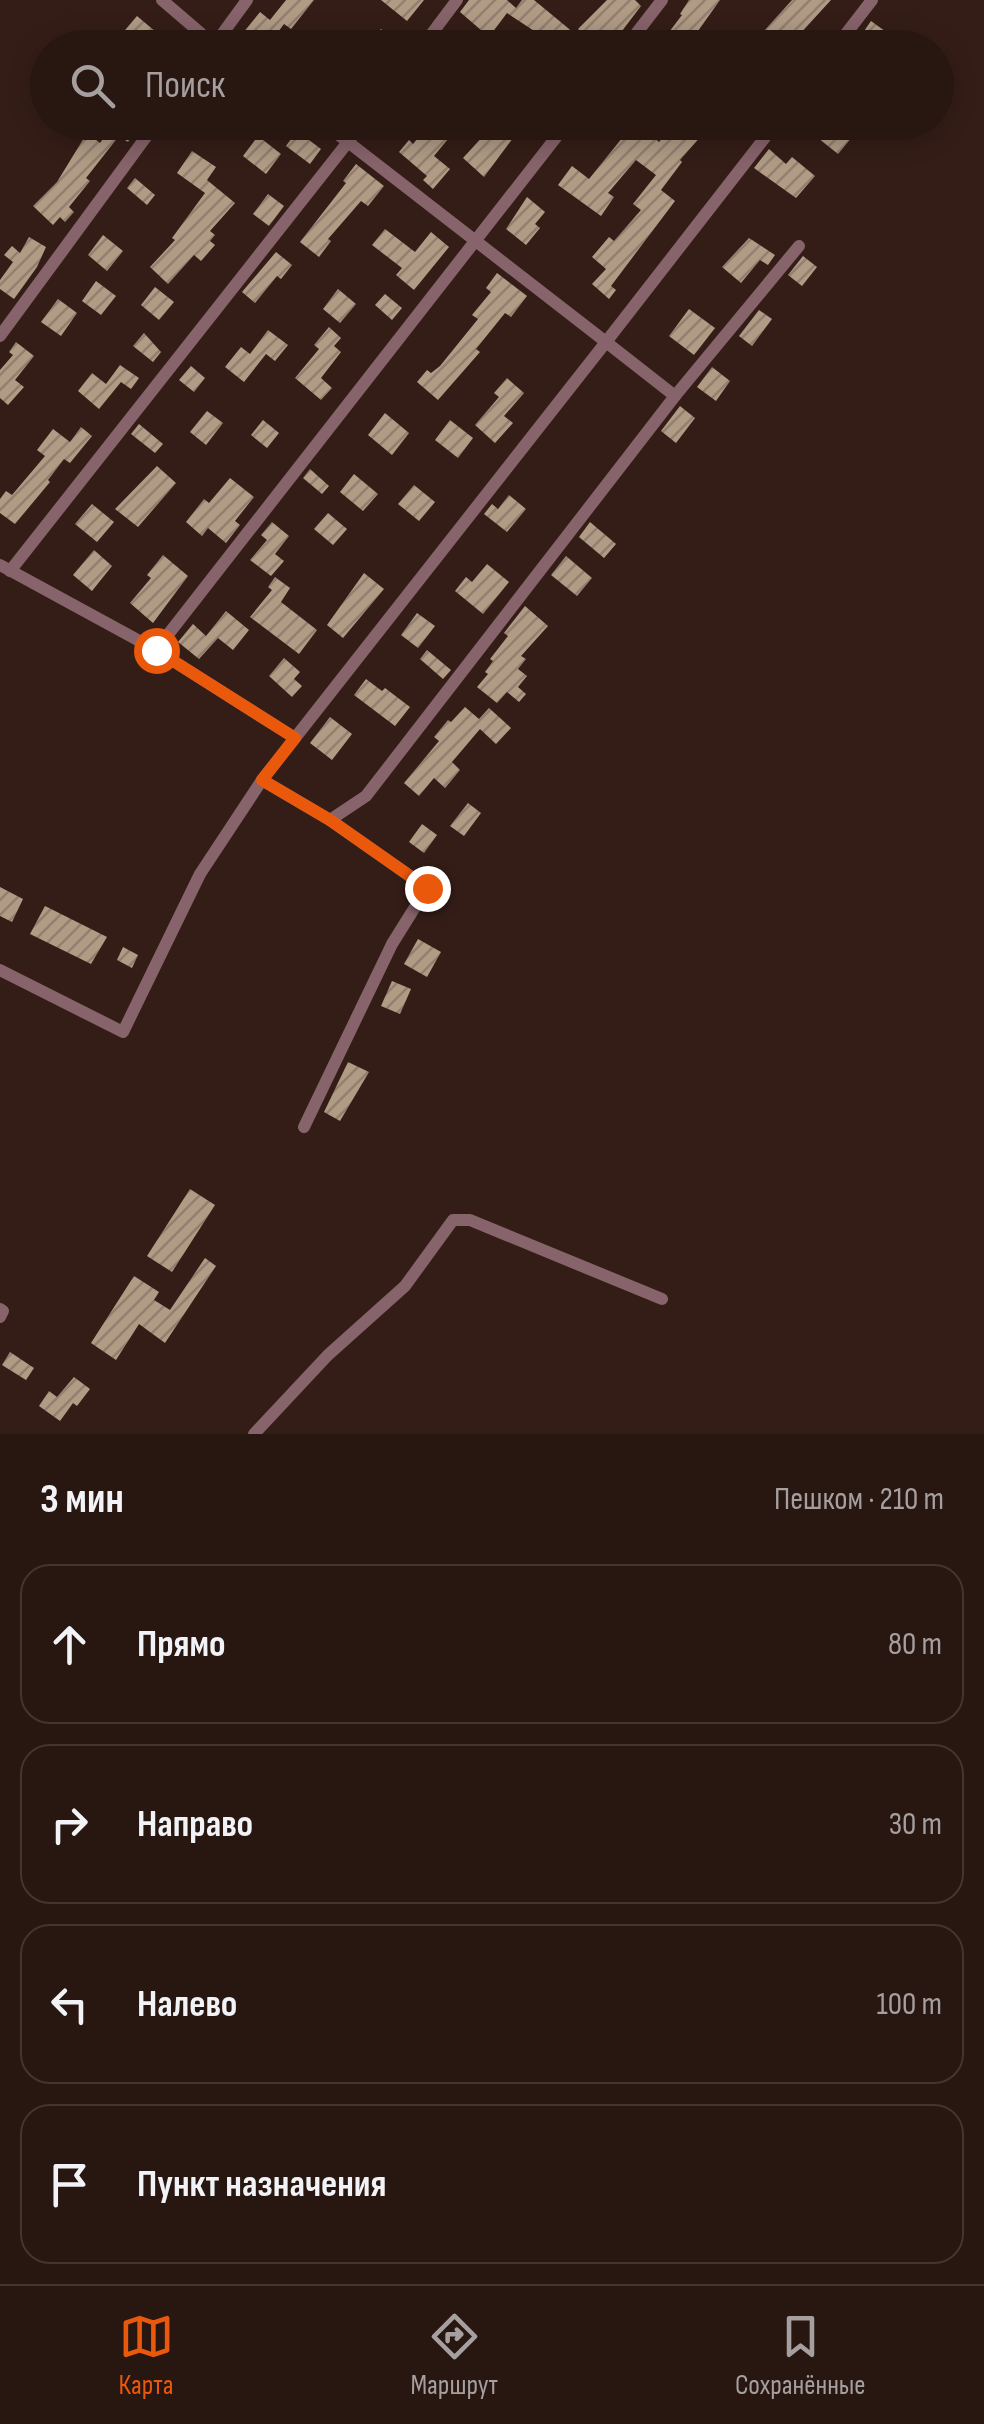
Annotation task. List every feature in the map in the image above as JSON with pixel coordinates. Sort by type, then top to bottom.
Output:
[{"type":"street","points":[[162,0],[197,30]]},
{"type":"street","points":[[226,30],[248,0]]},
{"type":"street","points":[[434,30],[457,0]]},
{"type":"street","points":[[640,30],[662,0]]},
{"type":"street","points":[[849,30],[872,0]]},
{"type":"street","points":[[0,336],[144,140]]},
{"type":"street","points":[[345,140],[675,396]]},
{"type":"street","points":[[156,650],[554,140]]},
{"type":"street","points":[[0,970],[123,1032],[200,874],[262,780],[763,140]]},
{"type":"street","points":[[295,738],[156,650],[5,568],[348,142]]},
{"type":"street","points":[[330,820],[366,796],[675,396],[799,246]]},
{"type":"street","points":[[262,780],[330,820],[427,888],[392,944],[304,1127]]},
{"type":"street","points":[[254,1434],[328,1354],[405,1286],[453,1220],[470,1220],[662,1299]]},
{"type":"street","points":[[0,1309],[4,1311],[0,1317]]},
{"type":"building","points":[[286,0],[314,0],[291,29],[284,24],[280,30],[245,30],[260,12],[270,20]]},
{"type":"building","points":[[381,0],[424,0],[407,21]]},
{"type":"building","points":[[469,0],[507,0],[516,8],[522,0],[534,0],[570,30],[533,30],[507,13],[494,30],[481,30],[460,12]]},
{"type":"building","points":[[607,0],[635,0],[641,6],[623,30],[578,29]]},
{"type":"building","points":[[689,0],[720,0],[699,30],[671,30]]},
{"type":"building","points":[[792,0],[831,0],[804,30],[765,30]]},
{"type":"building","points":[[137,16],[154,30],[125,30]]},
{"type":"building","points":[[871,21],[884,30],[865,30]]},
{"type":"building","points":[[83,140],[100,143],[116,140],[69,207],[74,212],[65,222],[60,217],[53,225],[33,206],[57,182]]},
{"type":"building","points":[[255,140],[263,140],[281,154],[266,174],[243,156]]},
{"type":"building","points":[[290,140],[309,140],[321,149],[310,164],[286,146]]},
{"type":"building","points":[[409,140],[413,144],[416,140],[447,140],[434,156],[450,169],[433,189],[423,180],[427,176],[399,152]]},
{"type":"building","points":[[480,140],[512,140],[484,177],[463,158]]},
{"type":"building","points":[[620,140],[698,140],[661,190],[675,201],[611,286],[616,290],[609,299],[592,284],[606,269],[592,257],[609,237],[614,241],[641,210],[633,204],[656,175],[636,160],[608,193],[614,197],[601,216],[558,185],[572,166],[589,179]]},
{"type":"building","points":[[820,140],[850,140],[838,154]]},
{"type":"building","points":[[769,149],[786,164],[792,157],[815,176],[796,198],[754,168]]},
{"type":"building","points":[[192,151],[216,167],[207,180],[235,203],[210,231],[215,235],[210,241],[215,245],[201,261],[194,255],[168,284],[150,267],[175,240],[172,238],[205,193],[177,173]]},
{"type":"building","points":[[356,164],[384,186],[368,206],[361,201],[328,239],[331,241],[319,257],[300,242]]},
{"type":"building","points":[[135,178],[155,195],[147,205],[127,188]]},
{"type":"building","points":[[268,194],[284,206],[269,226],[253,214]]},
{"type":"building","points":[[527,197],[545,212],[535,224],[540,228],[526,245],[506,229]]},
{"type":"building","points":[[385,229],[415,252],[431,232],[449,247],[414,290],[396,275],[402,268],[372,245]]},
{"type":"building","points":[[103,235],[123,251],[107,271],[88,255]]},
{"type":"building","points":[[29,237],[46,247],[14,299],[0,289],[0,280],[13,262],[4,255],[12,246],[20,253]]},
{"type":"building","points":[[749,238],[775,255],[768,265],[760,260],[741,283],[722,267]]},
{"type":"building","points":[[276,252],[292,265],[281,279],[277,276],[255,303],[242,292]]},
{"type":"building","points":[[803,256],[817,267],[802,286],[788,275]]},
{"type":"building","points":[[497,273],[527,296],[511,317],[505,313],[476,349],[480,352],[438,400],[417,382],[427,370],[431,373],[440,366],[478,319],[472,315],[491,292],[486,288]]},
{"type":"building","points":[[96,281],[116,296],[101,315],[82,301]]},
{"type":"building","points":[[155,287],[174,302],[159,320],[141,305]]},
{"type":"building","points":[[338,289],[356,304],[340,323],[323,309]]},
{"type":"building","points":[[385,294],[402,308],[392,320],[375,305]]},
{"type":"building","points":[[58,299],[77,313],[61,336],[41,322]]},
{"type":"building","points":[[689,309],[715,328],[694,355],[669,336]]},
{"type":"building","points":[[759,310],[772,319],[752,346],[739,336]]},
{"type":"building","points":[[329,327],[341,338],[334,346],[341,352],[321,378],[332,388],[321,400],[295,378],[319,349],[314,345]]},
{"type":"building","points":[[268,330],[288,345],[275,361],[266,354],[244,382],[225,367],[241,347],[250,354]]},
{"type":"building","points":[[144,333],[161,352],[153,362],[133,346]]},
{"type":"building","points":[[16,342],[34,356],[15,380],[24,387],[8,405],[0,398],[0,370],[13,355],[9,352]]},
{"type":"building","points":[[120,365],[139,378],[131,389],[121,382],[99,409],[78,391],[92,373],[106,384]]},
{"type":"building","points":[[191,366],[205,378],[194,392],[179,380]]},
{"type":"building","points":[[712,367],[730,381],[716,401],[697,387]]},
{"type":"building","points":[[507,378],[524,393],[504,416],[513,423],[495,443],[475,425],[499,397],[494,393]]},
{"type":"building","points":[[680,406],[695,418],[676,443],[661,431]]},
{"type":"building","points":[[207,411],[223,423],[206,445],[190,432]]},
{"type":"building","points":[[385,413],[409,433],[392,455],[368,435]]},
{"type":"building","points":[[263,420],[279,433],[267,448],[251,435]]},
{"type":"building","points":[[450,420],[473,438],[458,458],[435,440]]},
{"type":"building","points":[[139,424],[163,444],[155,453],[131,434]]},
{"type":"building","points":[[81,427],[92,436],[70,463],[64,459],[15,524],[0,513],[0,499],[6,491],[12,495],[45,456],[37,450],[53,429],[70,442]]},
{"type":"building","points":[[157,466],[176,483],[138,527],[115,509]]},
{"type":"building","points":[[310,469],[329,486],[322,494],[303,478]]},
{"type":"building","points":[[354,474],[378,494],[363,511],[340,492]]},
{"type":"building","points":[[230,478],[254,497],[235,521],[240,525],[226,543],[208,528],[202,536],[186,522],[204,499],[209,503]]},
{"type":"building","points":[[414,485],[435,502],[419,521],[398,504]]},
{"type":"building","points":[[509,495],[526,509],[507,532],[484,514],[492,504],[498,509]]},
{"type":"building","points":[[92,504],[114,522],[97,542],[75,524]]},
{"type":"building","points":[[328,513],[347,529],[333,545],[314,529]]},
{"type":"building","points":[[272,522],[289,536],[275,554],[284,561],[271,576],[250,560],[267,540],[261,535]]},
{"type":"building","points":[[590,522],[616,544],[604,558],[579,537]]},
{"type":"building","points":[[94,550],[112,566],[92,591],[73,575]]},
{"type":"building","points":[[163,555],[188,576],[153,623],[130,603],[151,578],[147,575]]},
{"type":"building","points":[[566,556],[592,578],[577,596],[551,575]]},
{"type":"building","points":[[487,564],[509,582],[483,614],[455,591],[466,577],[472,582]]},
{"type":"building","points":[[364,573],[384,589],[343,638],[327,625]]},
{"type":"building","points":[[275,577],[290,588],[281,602],[317,630],[299,654],[250,617],[272,590],[268,587]]},
{"type":"building","points":[[525,606],[548,626],[521,656],[526,659],[518,669],[527,676],[518,687],[526,694],[519,702],[507,692],[497,703],[477,687],[488,674],[485,672],[493,661],[490,659],[508,636],[504,633]]},
{"type":"building","points":[[226,611],[249,630],[233,650],[218,638],[199,659],[178,642],[193,624],[206,636]]},
{"type":"building","points":[[417,613],[435,626],[418,648],[401,635]]},
{"type":"building","points":[[427,650],[451,670],[443,679],[420,659]]},
{"type":"building","points":[[284,658],[300,672],[294,679],[302,686],[292,697],[269,676]]},
{"type":"building","points":[[366,679],[410,707],[395,726],[354,695]]},
{"type":"building","points":[[465,707],[479,719],[489,708],[511,728],[496,744],[480,729],[452,762],[460,770],[445,788],[434,778],[419,796],[404,783],[439,741],[434,737]]},
{"type":"building","points":[[330,717],[352,734],[332,760],[310,743]]},
{"type":"building","points":[[468,803],[481,813],[464,836],[450,826]]},
{"type":"building","points":[[422,824],[437,835],[424,853],[409,842]]},
{"type":"building","points":[[0,887],[23,899],[12,922],[0,916]]},
{"type":"building","points":[[45,906],[107,937],[91,964],[30,934]]},
{"type":"building","points":[[418,939],[441,952],[427,977],[404,964]]},
{"type":"building","points":[[123,947],[138,955],[132,968],[117,960]]},
{"type":"building","points":[[392,981],[411,989],[400,1014],[381,1006]]},
{"type":"building","points":[[348,1062],[369,1072],[340,1121],[324,1112]]},
{"type":"building","points":[[190,1189],[215,1205],[172,1272],[147,1256]]},
{"type":"building","points":[[205,1258],[216,1266],[165,1343],[139,1324],[116,1360],[91,1343],[134,1276],[159,1292],[154,1300],[170,1310]]},
{"type":"building","points":[[10,1352],[34,1368],[26,1380],[2,1365]]},
{"type":"building","points":[[74,1377],[90,1389],[60,1421],[39,1406],[49,1391],[57,1397]]},
{"type":"route","points":[[156,650],[295,738],[262,780],[330,820],[427,888]]}]
